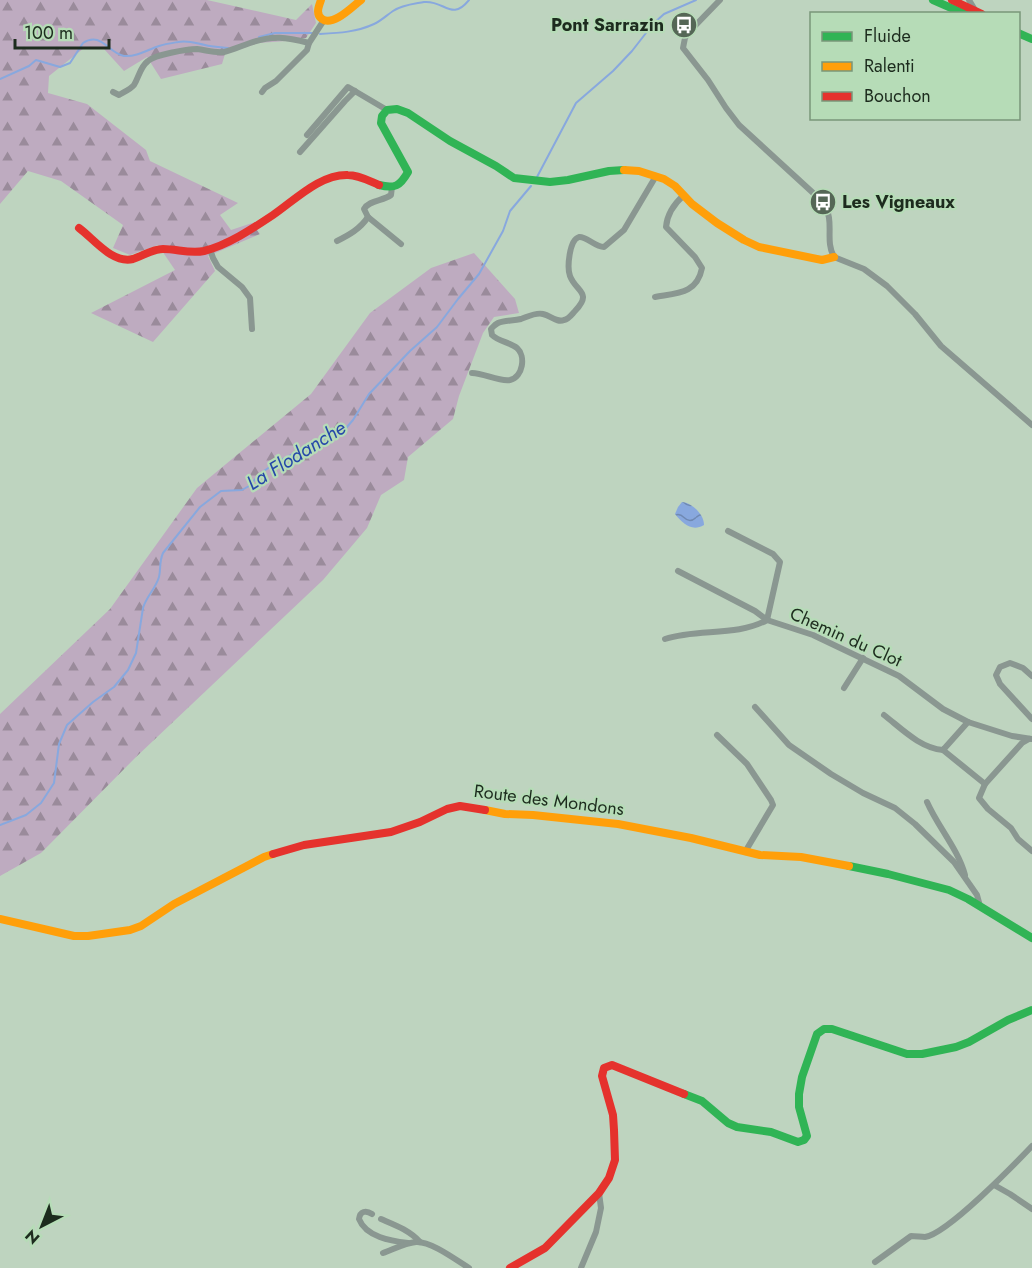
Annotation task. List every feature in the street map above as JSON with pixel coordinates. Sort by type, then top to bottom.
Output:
[{"type":"street","points":[[321,0],[318,13],[324,20],[337,18],[361,0]]},
{"type":"street","points":[[720,0],[688,33],[683,48],[739,125],[823,202],[830,220],[830,248],[834,257]]},
{"type":"street","points":[[933,0],[966,6]]},
{"type":"street","points":[[938,0],[966,6]]},
{"type":"street","points":[[262,92],[307,50],[324,20]]},
{"type":"street","points":[[113,92],[119,95],[133,86],[142,67],[149,59],[163,55],[198,49],[224,52],[262,39],[278,37],[309,43]]},
{"type":"street","points":[[307,135],[348,87],[387,110],[397,109],[408,112],[450,141],[514,178],[550,182],[627,170],[639,171],[664,179],[717,223],[759,247],[822,260],[834,257],[864,269],[887,286],[915,314],[941,346],[1032,424]]},
{"type":"street","points":[[300,152],[355,91]]},
{"type":"street","points":[[79,228],[110,253],[125,260],[156,250],[196,252],[210,249],[270,218],[328,179],[347,175],[356,176],[382,186],[392,187],[402,182],[408,172],[381,123],[382,116],[387,110]]},
{"type":"street","points":[[472,373],[504,380],[517,377],[523,358],[520,351],[515,346],[495,338],[491,329],[499,322],[538,313],[557,321],[568,319],[583,300],[581,291],[569,272],[570,250],[573,242],[580,237],[598,247],[604,247],[624,230],[656,176]]},
{"type":"street","points":[[392,187],[391,195],[367,205],[364,209],[368,217],[401,244]]},
{"type":"street","points":[[655,297],[688,290],[700,277],[702,268],[695,257],[666,227],[666,221],[673,208],[684,195]]},
{"type":"street","points":[[337,241],[351,234],[368,217]]},
{"type":"street","points":[[210,249],[218,267],[247,292],[250,298],[252,329]]},
{"type":"street","points":[[678,571],[755,611],[767,620],[780,562],[773,554],[728,531]]},
{"type":"street","name":"Chemin du Clot","points":[[665,639],[679,634],[749,628],[767,620],[813,635],[899,675],[943,709],[968,722],[1012,736],[1030,739]]},
{"type":"street","points":[[844,688],[863,658]]},
{"type":"street","points":[[1032,676],[1023,668],[1010,663],[1000,667],[996,675],[1000,684],[1032,719]]},
{"type":"street","points":[[755,707],[789,745],[855,788],[895,808],[915,824],[954,862],[977,895],[980,906]]},
{"type":"street","points":[[884,714],[921,744],[944,750],[985,784]]},
{"type":"street","points":[[944,750],[968,722]]},
{"type":"street","points":[[717,735],[747,764],[773,805],[745,852]]},
{"type":"street","points":[[1030,739],[1022,743],[985,784],[979,798],[1032,851]]},
{"type":"street","points":[[927,802],[962,864],[966,878]]},
{"type":"street","name":"Route des Mondons","points":[[0,919],[74,936],[130,930],[141,927],[174,904],[264,857],[304,844],[391,832],[460,806],[505,814],[618,824],[691,838],[760,855],[801,857],[888,874],[949,890],[1032,938]]},
{"type":"street","points":[[510,1268],[545,1248],[598,1193],[609,1178],[615,1160],[613,1115],[602,1076],[604,1068],[608,1066],[618,1067],[702,1101],[728,1123],[737,1127],[771,1132],[798,1142],[807,1136],[800,1111],[800,1083],[817,1034],[822,1030],[832,1029],[907,1054],[922,1054],[956,1047],[1032,1010]]},
{"type":"street","points":[[876,1262],[911,1236],[925,1237],[938,1233],[994,1185],[1032,1146]]},
{"type":"street","points":[[994,1185],[1032,1209]]},
{"type":"street","points":[[581,1268],[596,1232],[602,1208],[598,1193]]},
{"type":"street","points":[[372,1214],[362,1212],[359,1215],[358,1219],[364,1228],[385,1239],[411,1243]]},
{"type":"street","points":[[381,1219],[406,1230],[420,1242]]},
{"type":"street","points":[[383,1252],[420,1242],[430,1245],[470,1268]]},
{"type":"green space","points":[[0,0],[207,0],[296,20],[312,4],[316,23],[306,38],[258,43],[225,54],[222,64],[161,79],[147,57],[124,71],[104,49],[84,48],[49,76],[48,93],[87,104],[146,150],[150,161],[238,203],[220,215],[231,230],[252,223],[260,234],[208,256],[215,271],[153,342],[91,313],[175,270],[158,245],[130,255],[113,248],[123,225],[61,181],[28,171],[0,204]]},
{"type":"green space","points":[[474,253],[515,299],[519,313],[494,317],[483,333],[459,396],[453,419],[408,457],[404,480],[381,495],[367,528],[323,580],[136,757],[41,853],[0,876],[0,714],[110,609],[197,488],[311,394],[370,313],[431,268]]},
{"type":"water","points":[[682,502],[690,504],[697,510],[704,525],[692,527],[678,518],[675,514]]},
{"type":"waterway","points":[[320,34],[348,32],[368,27],[408,5],[431,2],[452,10],[463,6],[469,0]]},
{"type":"waterway","name":"La Flodanche","points":[[537,177],[576,103],[613,71],[664,14],[696,0]]},
{"type":"waterway","points":[[259,37],[275,33],[312,33]]},
{"type":"waterway","points":[[0,79],[29,66],[36,60],[60,67],[70,63],[83,43],[89,40],[100,41],[124,56],[182,41],[228,48]]},
{"type":"waterway","name":"La Flodanche","points":[[0,825],[26,815],[41,803],[54,783],[59,744],[67,725],[114,687],[128,670],[136,653],[143,608],[158,581],[163,553],[200,507],[221,491],[242,490],[277,462],[347,427],[369,394],[410,351],[437,327],[479,274],[503,231],[510,211],[531,186]]},
{"type":"traffic: fast","points":[[933,0],[960,12]]},
{"type":"traffic: fast","points":[[1020,34],[1032,39]]},
{"type":"traffic: fast","points":[[379,185],[389,187],[397,185],[408,172],[381,123],[382,116],[387,110],[397,109],[408,113],[450,141],[514,178],[550,182],[624,170]]},
{"type":"traffic: fast","points":[[849,866],[949,890],[1032,938]]},
{"type":"traffic: fast","points":[[684,1094],[702,1101],[728,1123],[737,1127],[771,1132],[798,1142],[807,1136],[799,1107],[802,1077],[817,1034],[824,1029],[832,1029],[907,1054],[922,1054],[969,1042],[1008,1020],[1032,1010]]},
{"type":"traffic: slow","points":[[321,0],[319,15],[327,21],[343,15],[361,0]]},
{"type":"traffic: slow","points":[[624,170],[639,171],[664,179],[717,223],[759,247],[822,260],[834,257]]},
{"type":"traffic: slow","points":[[485,810],[505,814],[618,824],[691,838],[760,855],[801,857],[849,866]]},
{"type":"traffic: slow","points":[[0,919],[74,936],[130,930],[141,926],[174,904],[273,854]]},
{"type":"traffic: jam","points":[[952,0],[978,12]]},
{"type":"traffic: jam","points":[[79,228],[104,250],[125,260],[159,249],[199,252],[222,245],[240,236],[308,189],[328,179],[352,175],[379,185]]},
{"type":"traffic: jam","points":[[273,854],[304,845],[391,832],[460,806],[485,810]]},
{"type":"traffic: jam","points":[[510,1268],[545,1248],[599,1193],[609,1178],[615,1160],[614,1130],[613,1115],[602,1076],[604,1068],[612,1065],[684,1094]]},
{"type":"place","name":"Pont Sarrazin","points":[[684,25]]},
{"type":"place","name":"Les Vigneaux","points":[[823,202]]}]
